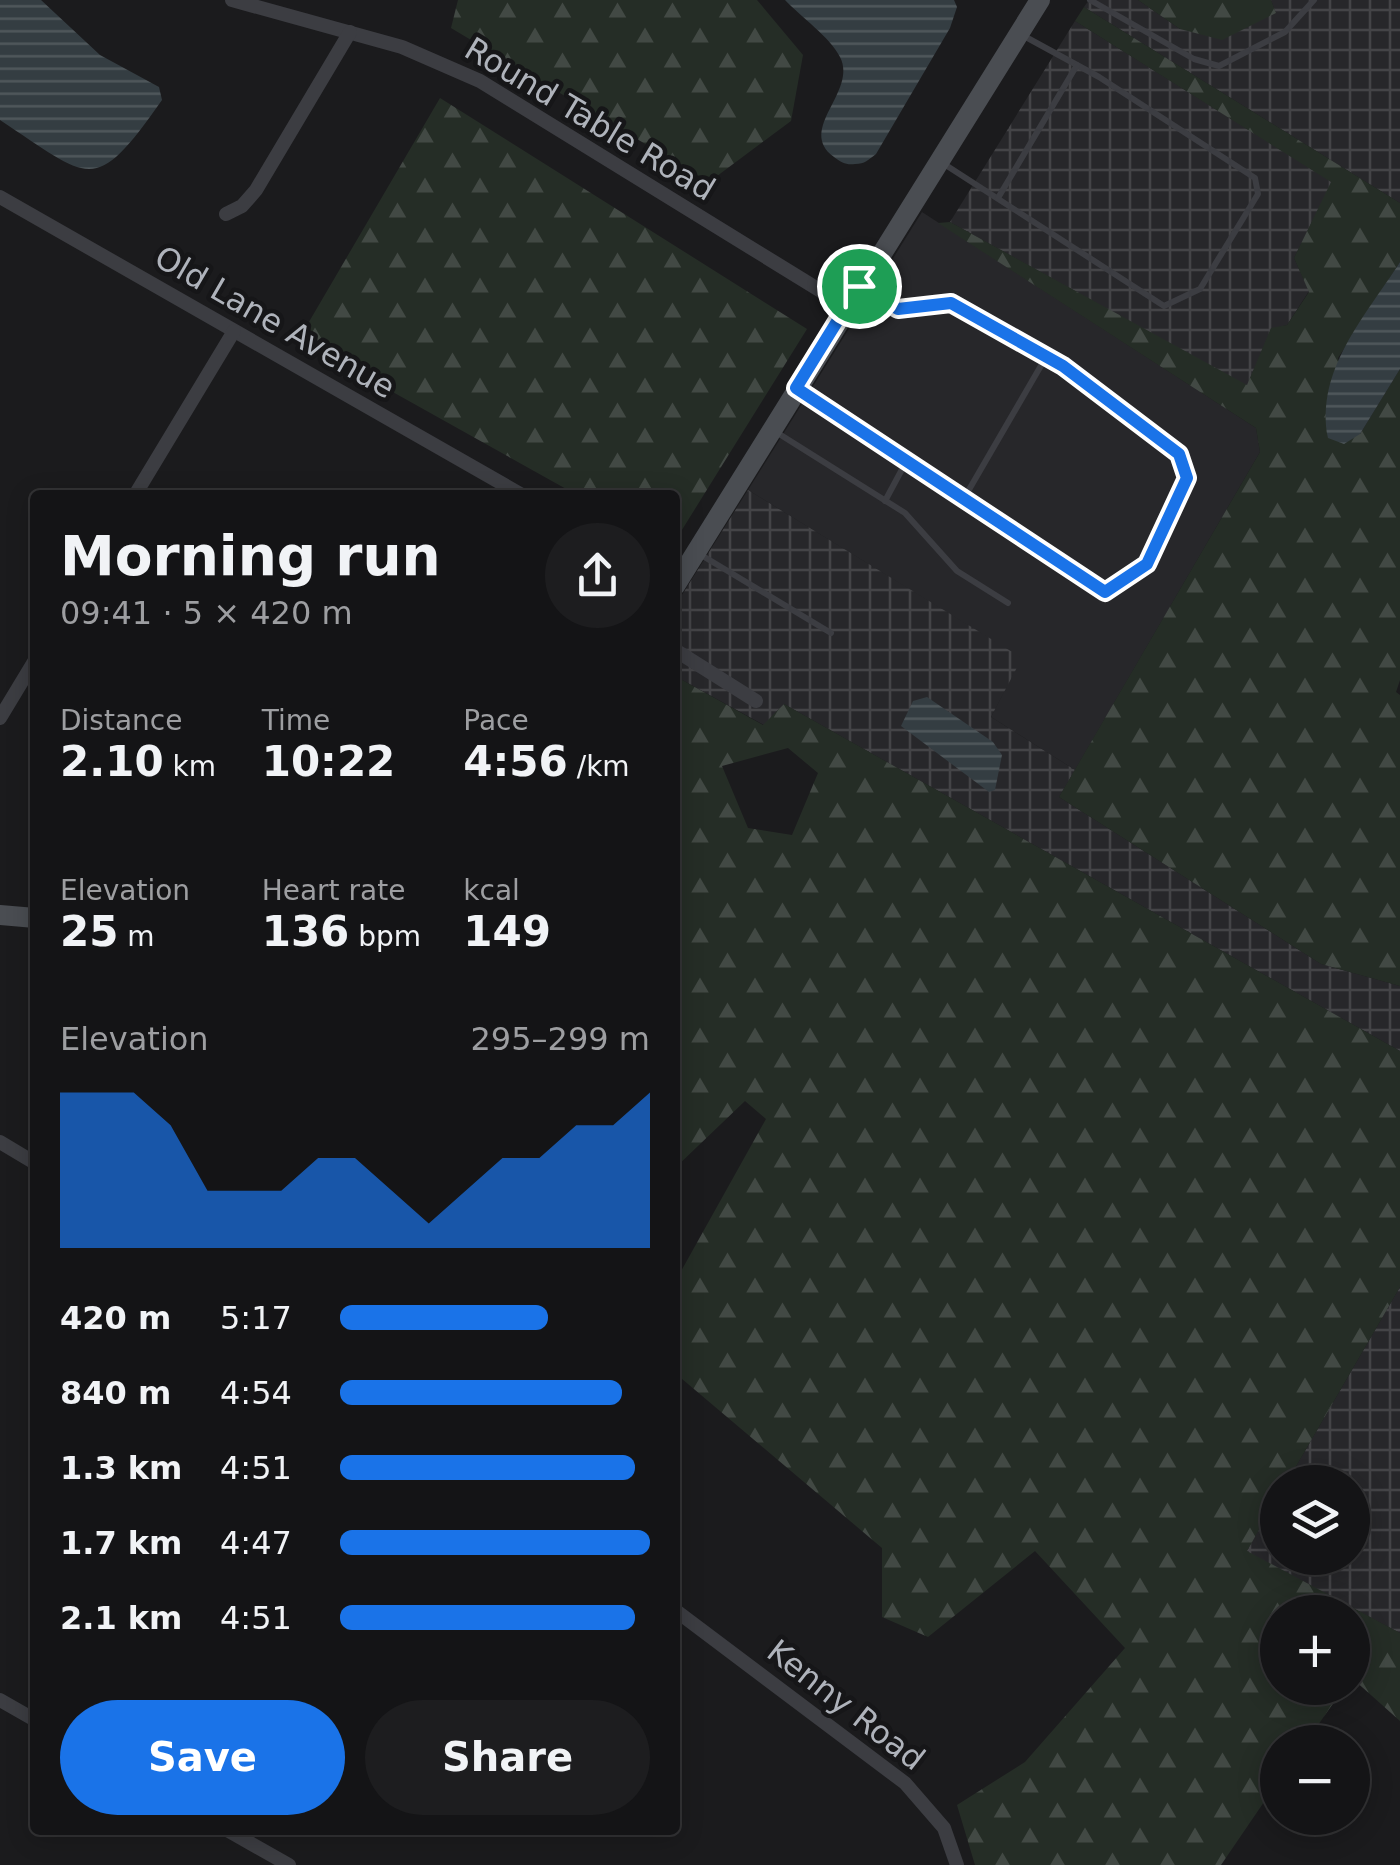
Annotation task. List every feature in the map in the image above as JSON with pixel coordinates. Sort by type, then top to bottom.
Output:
[{"type":"main road","points":[[680,578],[1040,0]]},
{"type":"main road","points":[[0,915],[30,918]]},
{"type":"street","name":"Round Table Road","points":[[232,0],[402,47],[480,81],[846,307]]},
{"type":"street","points":[[226,214],[242,206],[256,190],[350,32]]},
{"type":"street","name":"Old Lane Avenue","points":[[0,197],[513,490]]},
{"type":"street","points":[[138,490],[234,331]]},
{"type":"street","points":[[680,653],[756,701]]},
{"type":"street","points":[[0,718],[30,668]]},
{"type":"street","points":[[0,1142],[30,1160]]},
{"type":"street","name":"Kenny Road","points":[[680,1614],[906,1784],[944,1828],[958,1865]]},
{"type":"street","points":[[0,1700],[30,1717]]},
{"type":"street","points":[[236,1835],[288,1865]]},
{"type":"lane","points":[[1090,0],[1194,58],[1219,66],[1284,32],[1314,0]]},
{"type":"lane","points":[[939,161],[1164,306],[1200,289],[1258,194],[1255,178],[1078,65],[1019,34]]},
{"type":"lane","points":[[998,198],[1078,65]]},
{"type":"lane","points":[[796,388],[1105,592],[1147,564],[1187,478],[1179,454],[1046,356],[951,303],[898,309],[859,286]]},
{"type":"lane","points":[[963,500],[1046,356]]},
{"type":"lane","points":[[771,428],[905,514],[957,571],[1008,604]]},
{"type":"lane","points":[[885,501],[908,460]]},
{"type":"lane","points":[[696,552],[830,633]]},
{"type":"shaded area","points":[[0,0],[41,0],[100,55],[159,87],[162,100],[121,152],[105,165],[90,169],[73,166],[0,120]]},
{"type":"shaded area","points":[[785,0],[954,0],[957,7],[950,28],[876,154],[864,162],[844,163],[824,146],[824,122],[841,83],[840,57]]},
{"type":"shaded area","points":[[1089,0],[1138,0],[1180,29],[1276,13],[1271,0],[1400,0],[1400,203],[1084,7]]},
{"type":"shaded area","points":[[1075,21],[1332,182],[1294,258],[1309,291],[1287,325],[1271,329],[1247,386],[950,222]]},
{"type":"shaded area","points":[[922,212],[1256,428],[1260,452],[1075,770],[991,717],[1021,658],[748,490]]},
{"type":"shaded area","points":[[1400,262],[1400,369],[1360,434],[1344,444],[1328,438],[1326,413],[1336,367],[1358,324]]},
{"type":"shaded area","points":[[748,490],[1022,658],[991,717],[1075,770],[1059,797],[1321,964],[1400,986],[1400,1051],[784,704],[764,725],[680,679],[680,598]]},
{"type":"shaded area","points":[[927,697],[993,742],[1002,755],[995,790],[989,792],[901,726],[913,701]]},
{"type":"shaded area","points":[[1400,1287],[1400,1633],[1370,1617],[1370,1595],[1328,1595],[1290,1575],[1370,1575],[1370,1465],[1297,1465]]},
{"type":"shaded area","points":[[1260,1528],[1260,1559],[1246,1552]]},
{"type":"green space","points":[[458,0],[757,0],[803,55],[791,121],[709,182],[451,28]]},
{"type":"green space","points":[[1138,0],[1271,0],[1276,13],[1222,40],[1180,29]]},
{"type":"green space","points":[[1084,7],[1400,203],[1400,262],[1338,358],[1360,434],[1400,369],[1400,680],[1396,692],[1400,695],[1400,986],[1321,964],[1059,797],[1260,452],[1256,428],[938,223],[950,222],[1247,385],[1271,328],[1287,325],[1309,292],[1294,258],[1331,182],[1075,21]]},
{"type":"green space","points":[[440,98],[807,329],[680,533],[680,490],[568,490],[323,353],[306,327]]},
{"type":"green space","points":[[680,679],[763,725],[784,704],[1400,1051],[1400,1287],[1297,1465],[1260,1465],[1260,1528],[1247,1551],[1260,1558],[1260,1575],[1292,1575],[1329,1595],[1260,1595],[1260,1705],[1332,1705],[1318,1725],[1260,1725],[1260,1808],[1221,1865],[975,1865],[957,1805],[1025,1762],[1125,1648],[1035,1551],[928,1637],[882,1617],[882,1548],[680,1377],[680,1273],[766,1119],[745,1101],[680,1163]],"holes":[[[788,748],[818,773],[792,835],[748,828],[722,766]]]},
{"type":"green space","points":[[1370,1617],[1400,1633],[1400,1721],[1370,1694]]},
{"type":"route","points":[[859,286],[898,309],[951,303],[1063,366],[1179,454],[1187,478],[1147,564],[1105,592],[796,388],[859,286]]}]
